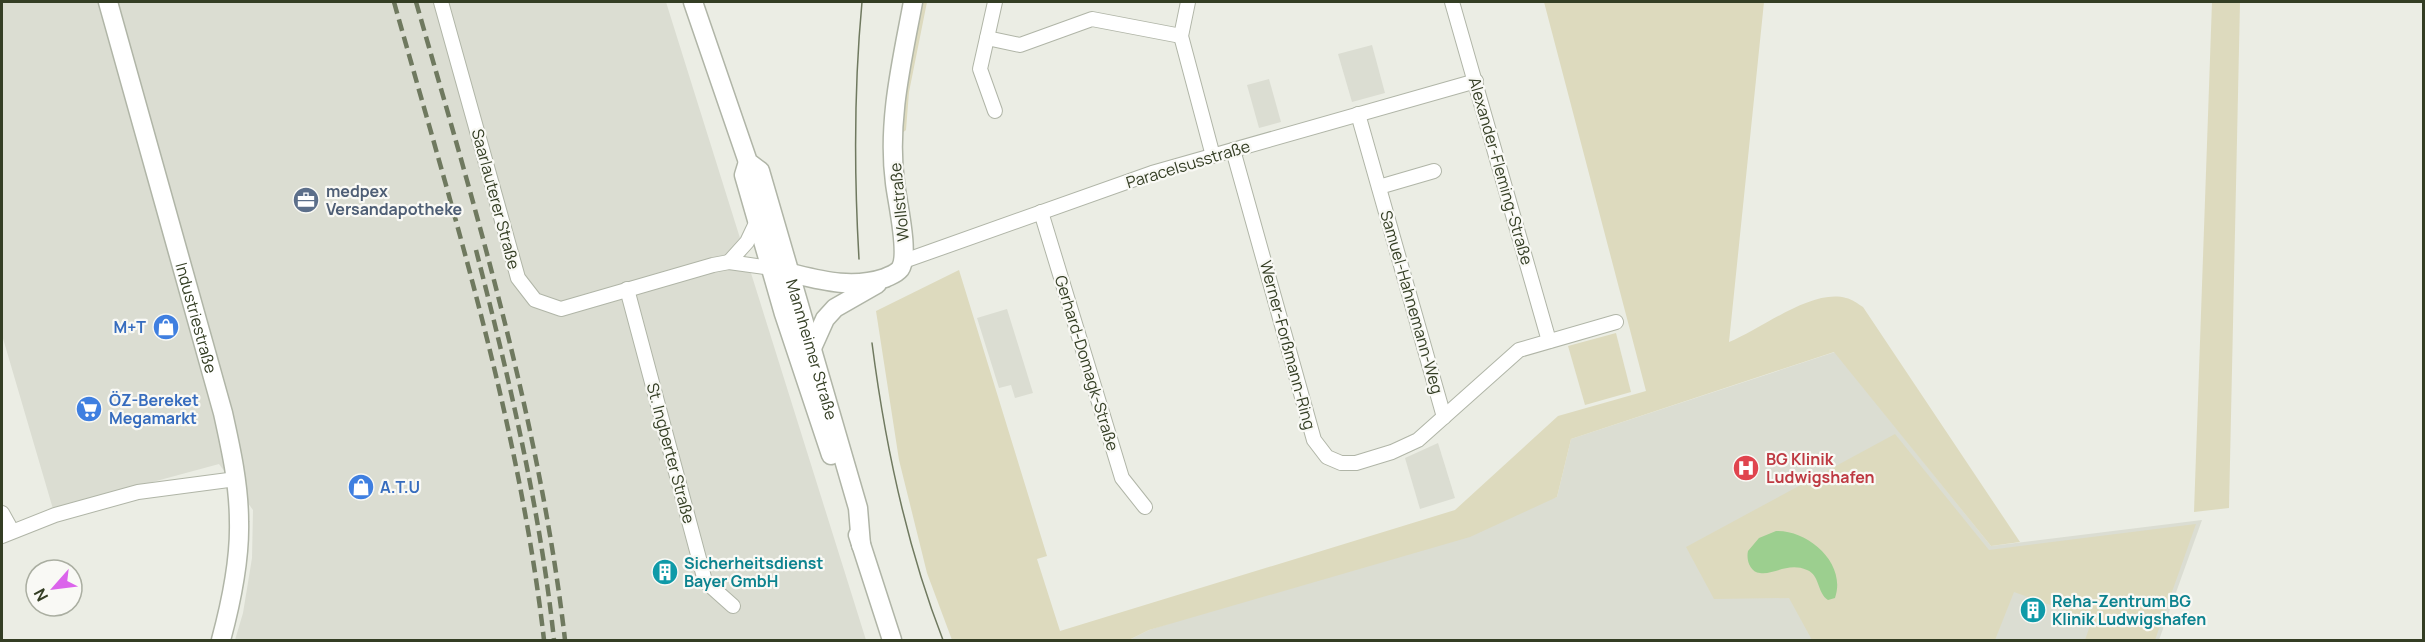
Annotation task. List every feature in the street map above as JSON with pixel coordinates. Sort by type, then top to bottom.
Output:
[{"type":"street","name":"Industriestraße","points":[[108,2],[223,413],[236,479],[238,549],[221,640]]},
{"type":"street","name":"Saarlauterer Straße","points":[[441,2],[518,278],[535,300],[561,309],[690,270],[729,262],[771,268]]},
{"type":"street","name":"Mannheimer Straße","points":[[693,2],[748,162],[760,171],[858,508],[861,545]]},
{"type":"street","name":"Wollstraße","points":[[900,267],[893,136],[897,92],[913,2]]},
{"type":"street","points":[[994,2],[980,69],[995,111]]},
{"type":"street","points":[[1188,2],[1181,36],[1213,156]]},
{"type":"street","name":"Alexander-Fleming-Straße","points":[[1452,2],[1549,341]]},
{"type":"street","points":[[987,38],[1020,45],[1092,19],[1181,36]]},
{"type":"street","name":"Paracelsusstraße","points":[[900,267],[1041,212],[1152,173],[1476,81]]},
{"type":"street","name":"Samuel-Hahnemann-Weg","points":[[1358,114],[1444,417]]},
{"type":"street","name":"Werner-Forßmann-Ring","points":[[1233,150],[1314,440],[1327,457],[1341,464],[1356,463],[1392,452],[1418,440],[1519,350],[1616,322]]},
{"type":"street","name":"Mannheimer Straße","points":[[748,162],[744,175],[784,314],[892,640]]},
{"type":"street","points":[[1379,187],[1434,171]]},
{"type":"street","name":"Gerhard-Domagk-Straße","points":[[1041,212],[1122,478],[1145,507]]},
{"type":"street","points":[[729,262],[747,242],[757,221]]},
{"type":"street","points":[[771,268],[832,283],[854,284],[874,281],[900,267]]},
{"type":"street","points":[[812,348],[825,319],[835,308],[900,267]]},
{"type":"street","name":"St. Ingberter Straße","points":[[627,289],[705,581],[733,606]]},
{"type":"street","points":[[2,513],[7,534],[55,515],[138,492],[236,479]]},
{"type":"shaded area","points":[[2,2],[666,2],[866,640],[235,640],[243,613],[252,558],[253,510],[219,464],[53,509],[2,335]]},
{"type":"shaded area","points":[[922,2],[927,2],[909,92],[906,130],[902,133],[904,92]]},
{"type":"shaded area","points":[[1544,2],[1764,2],[1729,342],[1802,304],[1832,297],[1853,300],[1863,307],[2020,542],[1991,546],[1834,352],[1571,439],[1557,497],[1470,537],[1149,630],[1129,640],[952,640],[927,573],[899,460],[876,311],[959,270],[1047,556],[1037,559],[1060,631],[1455,510],[1558,416],[1646,391]]},
{"type":"shaded area","points":[[2212,2],[2240,2],[2229,508],[2194,512]]},
{"type":"shaded area","points":[[1372,45],[1385,93],[1352,102],[1338,54]]},
{"type":"shaded area","points":[[1269,79],[1281,122],[1259,128],[1247,85]]},
{"type":"shaded area","points":[[1007,309],[1033,393],[1015,398],[1011,385],[999,388],[977,318]]},
{"type":"shaded area","points":[[1616,333],[1631,392],[1585,405],[1568,346]]},
{"type":"shaded area","name":"BG Klinik Ludwigshafen","points":[[1835,352],[1991,546],[2202,520],[2159,640],[1129,640],[1149,630],[1557,497],[1571,439]]},
{"type":"shaded area","points":[[1895,434],[1989,550],[2196,524],[2155,640],[2085,640],[2092,620],[2014,592],[1995,640],[1812,640],[1789,598],[1714,599],[1686,547]]},
{"type":"shaded area","points":[[1438,443],[1455,498],[1420,509],[1405,458]]},
{"type":"shaded area","points":[[1776,531],[1800,536],[1822,551],[1830,561],[1835,573],[1837,585],[1835,598],[1828,600],[1824,597],[1814,576],[1807,570],[1794,567],[1760,573],[1751,568],[1748,562],[1748,551],[1759,538]]},
{"type":"tram line","points":[[859,259],[856,130],[857,66],[862,2]]},
{"type":"tram line","points":[[872,343],[883,419],[899,494],[918,568],[943,640]]},
{"type":"railway","points":[[394,2],[461,239],[501,398],[533,559],[544,640]]},
{"type":"railway","points":[[416,2],[483,238],[523,398],[540,478],[565,640]]},
{"type":"railway","points":[[476,250],[532,492],[554,640]]},
{"type":"place","name":"medpex Versandapotheke","points":[[306,200]]},
{"type":"place","name":"M+T","points":[[166,327]]},
{"type":"place","name":"ÖZ-Bereket Megamarkt","points":[[89,409]]},
{"type":"place","name":"BG Klinik Ludwigshafen","points":[[1746,468]]},
{"type":"place","name":"A.T.U","points":[[361,487]]},
{"type":"place","name":"Sicherheitsdienst Bayer GmbH","points":[[665,572]]},
{"type":"place","name":"Reha-Zentrum BG Klinik Ludwigshafen","points":[[2033,610]]}]
